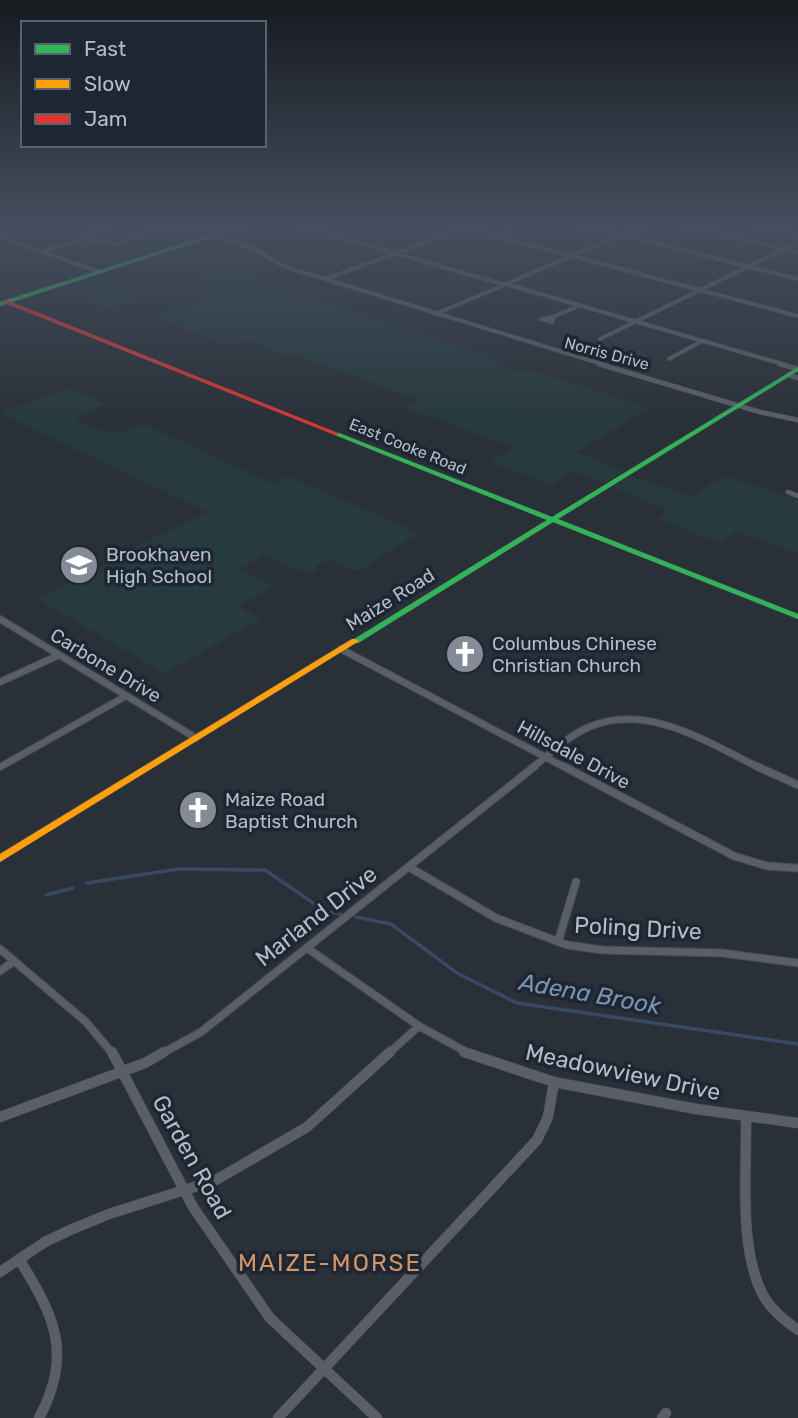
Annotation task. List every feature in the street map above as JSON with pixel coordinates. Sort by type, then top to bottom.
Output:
[{"type":"main road","points":[[4,303],[41,291]]},
{"type":"main road","name":"East Cooke Road","points":[[4,303],[798,617]]},
{"type":"main road","name":"Maize Road","points":[[0,859],[739,405],[793,376],[798,369]]},
{"type":"street","name":"Norris Drive","points":[[364,291],[593,364],[798,420]]},
{"type":"street","points":[[435,314],[489,291]]},
{"type":"street","points":[[526,291],[798,369]]},
{"type":"street","points":[[600,339],[698,291]]},
{"type":"street","points":[[704,291],[798,316]]},
{"type":"street","points":[[553,317],[578,306]]},
{"type":"street","points":[[669,359],[702,341]]},
{"type":"street","points":[[788,492],[798,496]]},
{"type":"street","name":"Carbone Drive","points":[[0,619],[196,738]]},
{"type":"street","name":"Hillsdale Drive","points":[[341,649],[734,856],[767,866],[798,868]]},
{"type":"street","points":[[0,682],[30,671],[59,655]]},
{"type":"street","points":[[0,767],[126,696]]},
{"type":"street","name":"Marland Drive","points":[[0,1117],[145,1063],[201,1032],[579,731],[597,723],[635,718],[674,727],[798,785]]},
{"type":"street","name":"Poling Drive","points":[[409,867],[507,925],[558,942],[590,949],[629,952],[721,952],[798,963]]},
{"type":"street","points":[[558,942],[576,882]]},
{"type":"street","name":"Meadowview Drive","points":[[307,948],[419,1026],[460,1051],[554,1082],[798,1123]]},
{"type":"street","name":"Garden Road","points":[[0,949],[86,1022],[114,1055],[193,1207],[270,1318],[377,1418]]},
{"type":"street","points":[[0,971],[14,961]]},
{"type":"street","points":[[0,1272],[44,1242],[109,1214],[216,1180],[307,1128],[419,1026]]},
{"type":"street","points":[[278,1418],[537,1140],[548,1117],[554,1082]]},
{"type":"street","points":[[746,1116],[751,1255],[756,1279],[765,1298],[798,1330]]},
{"type":"street","points":[[19,1259],[48,1308],[55,1326],[58,1348],[55,1380],[39,1418]]},
{"type":"green space","points":[[68,291],[132,291],[145,296],[110,308]]},
{"type":"green space","points":[[211,291],[293,291],[506,362],[501,365],[519,371],[540,373],[650,408],[577,452],[625,471],[605,483],[573,472],[551,485],[490,462],[514,448],[406,407],[419,400],[291,353],[285,355],[247,340],[228,346],[153,316],[218,294]]},
{"type":"green space","points":[[69,388],[107,404],[74,418],[93,427],[115,432],[144,424],[273,484],[288,476],[419,533],[360,570],[353,570],[329,560],[316,565],[317,569],[312,574],[305,573],[265,555],[239,569],[273,587],[238,606],[261,619],[165,673],[37,599],[134,553],[129,550],[207,512],[0,413]]},
{"type":"green space","points":[[628,475],[691,497],[724,476],[798,500],[798,554],[737,531],[720,543],[658,519],[668,511],[612,486]]},
{"type":"waterway","name":"Adena Brook","points":[[87,883],[179,869],[265,870],[325,911],[340,914]]},
{"type":"waterway","name":"Adena Brook","points":[[46,895],[73,888]]},
{"type":"waterway","name":"Adena Brook","points":[[356,917],[391,924],[457,973],[517,1003],[798,1044]]},
{"type":"traffic: fast","points":[[0,304],[40,291]]},
{"type":"traffic: fast","points":[[355,641],[798,369]]},
{"type":"traffic: fast","points":[[337,434],[798,617]]},
{"type":"traffic: slow","points":[[0,859],[355,641]]},
{"type":"traffic: jam","points":[[7,302],[337,434]]},
{"type":"place","name":"Brookhaven High School","points":[[79,565]]},
{"type":"place","name":"Columbus Chinese Christian Church","points":[[465,654]]},
{"type":"place","name":"Maize Road Baptist Church","points":[[198,810]]},
{"type":"district","name":"MAIZE-MORSE","points":[[330,1263]]}]
